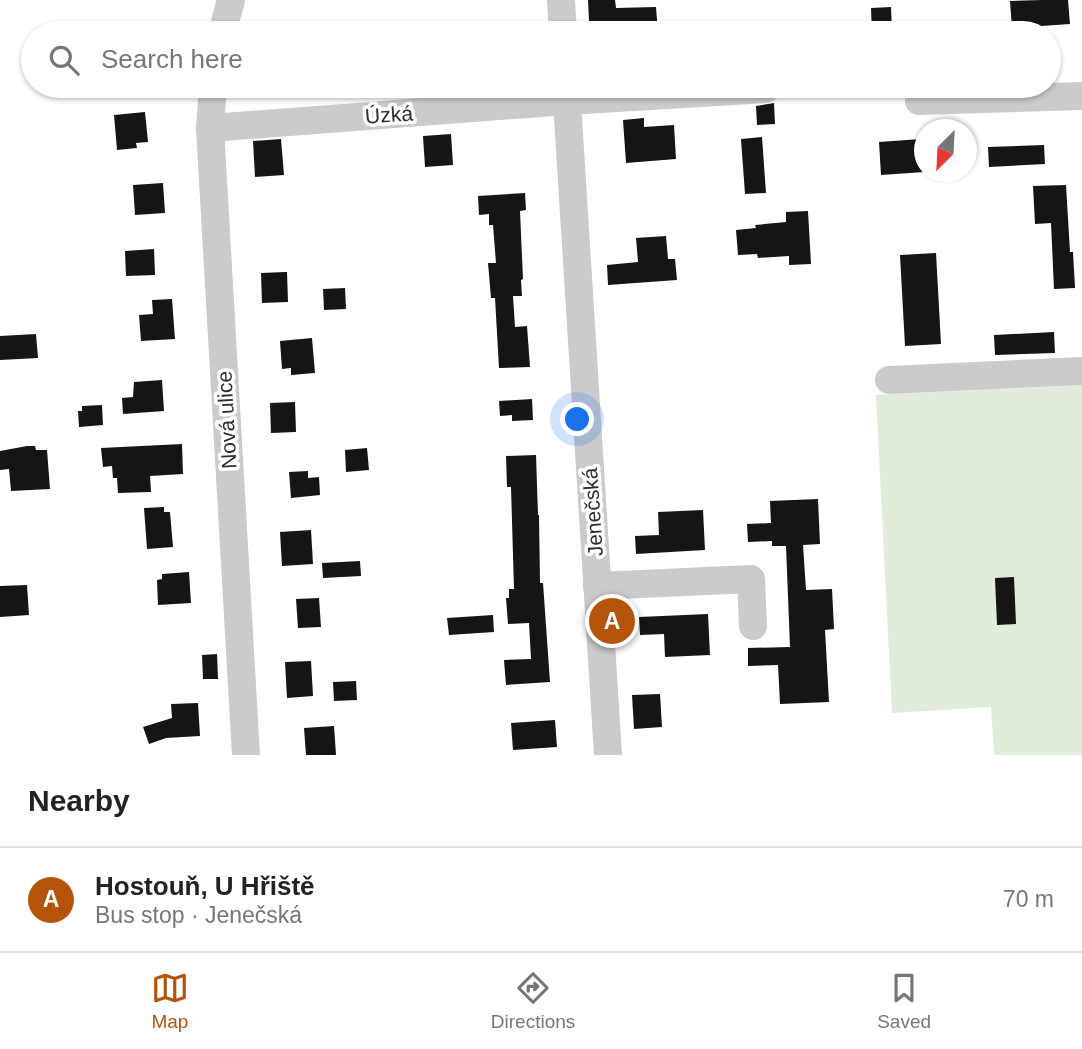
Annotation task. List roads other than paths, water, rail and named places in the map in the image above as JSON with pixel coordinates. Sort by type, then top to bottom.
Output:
[{"type":"street","points":[[225,21],[231,0]]},
{"type":"street","points":[[561,0],[562,21]]},
{"type":"street","points":[[1061,97],[1082,96]]},
{"type":"street","name":"Nová ulice","points":[[212,98],[210,128],[246,755]]},
{"type":"street","name":"Úzká","points":[[210,128],[516,98]]},
{"type":"street","name":"Jenečská","points":[[567,98],[608,755]]},
{"type":"street","points":[[919,101],[1017,98]]},
{"type":"street","points":[[888,380],[1082,371]]},
{"type":"street","points":[[597,586],[751,579],[753,626]]},
{"type":"place","name":"Hostouň, U Hřiště","points":[[612,621]]}]
